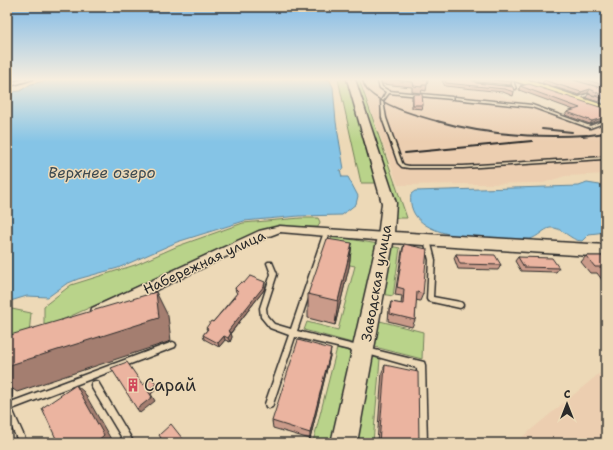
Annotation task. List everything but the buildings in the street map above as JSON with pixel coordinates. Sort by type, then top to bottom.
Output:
[{"type":"main road","name":"Заводская улица","points":[[344,443],[386,237],[388,203],[357,100]]},
{"type":"main road","points":[[581,100],[606,109]]},
{"type":"main road","name":"Набережная улица","points":[[386,237],[606,251]]},
{"type":"street","name":"Набережная улица","points":[[86,317],[263,234],[280,229],[386,237]]},
{"type":"lane","points":[[383,100],[384,118],[400,163],[403,166],[463,167],[603,158]]},
{"type":"lane","points":[[473,100],[532,106],[590,126],[606,121]]},
{"type":"lane","points":[[269,404],[327,232]]},
{"type":"lane","points":[[426,240],[432,260],[430,299],[460,305]]},
{"type":"lane","points":[[270,263],[274,274],[263,308],[264,317],[272,326],[293,333],[421,365],[423,443]]},
{"type":"lane","points":[[22,443],[7,408],[173,345]]},
{"type":"lane","points":[[7,402],[8,368]]},
{"type":"lane","points":[[95,384],[130,443]]},
{"type":"shaded area","points":[[368,100],[514,100],[565,115],[589,108],[606,114],[606,174],[565,176],[543,183],[398,185]]},
{"type":"shaded area","points":[[606,368],[606,443],[515,443]]},
{"type":"green space","points":[[343,100],[354,100],[377,183],[361,183]]},
{"type":"green space","points":[[359,100],[366,100],[407,218],[396,218]]},
{"type":"green space","points":[[318,218],[320,222],[318,227],[279,227],[261,231],[44,328],[44,306],[71,285],[135,265],[178,246],[243,223]]},
{"type":"green space","points":[[332,236],[378,244],[356,344],[304,330],[307,322],[338,330],[355,266],[326,260]]},
{"type":"green space","points":[[390,246],[400,248],[393,296],[381,294]]},
{"type":"green space","points":[[7,308],[31,313],[29,334],[7,344]]},
{"type":"green space","points":[[376,320],[423,332],[422,359],[371,346]]},
{"type":"green space","points":[[337,348],[354,352],[334,443],[316,443],[313,442]]},
{"type":"green space","points":[[367,355],[380,359],[373,443],[351,443]]},
{"type":"water","name":"Верхнее озеро","points":[[7,100],[334,100],[336,122],[344,169],[340,170],[342,177],[348,177],[358,196],[356,204],[342,215],[299,216],[244,221],[177,242],[118,268],[78,279],[66,284],[48,297],[27,296],[7,302]]},
{"type":"water","points":[[587,183],[606,186],[606,232],[589,234],[582,241],[574,239],[562,231],[554,228],[550,228],[530,239],[477,238],[456,236],[437,231],[422,223],[413,211],[411,194],[415,191],[579,186]]},
{"type":"railway","points":[[380,100],[402,110],[440,122]]},
{"type":"railway","points":[[437,121],[474,130],[530,136],[587,135]]},
{"type":"railway","points":[[542,129],[572,132]]},
{"type":"railway","points":[[582,136],[606,133]]},
{"type":"railway","points":[[405,153],[532,141]]},
{"type":"place","name":"Сарай","points":[[133,385]]}]
